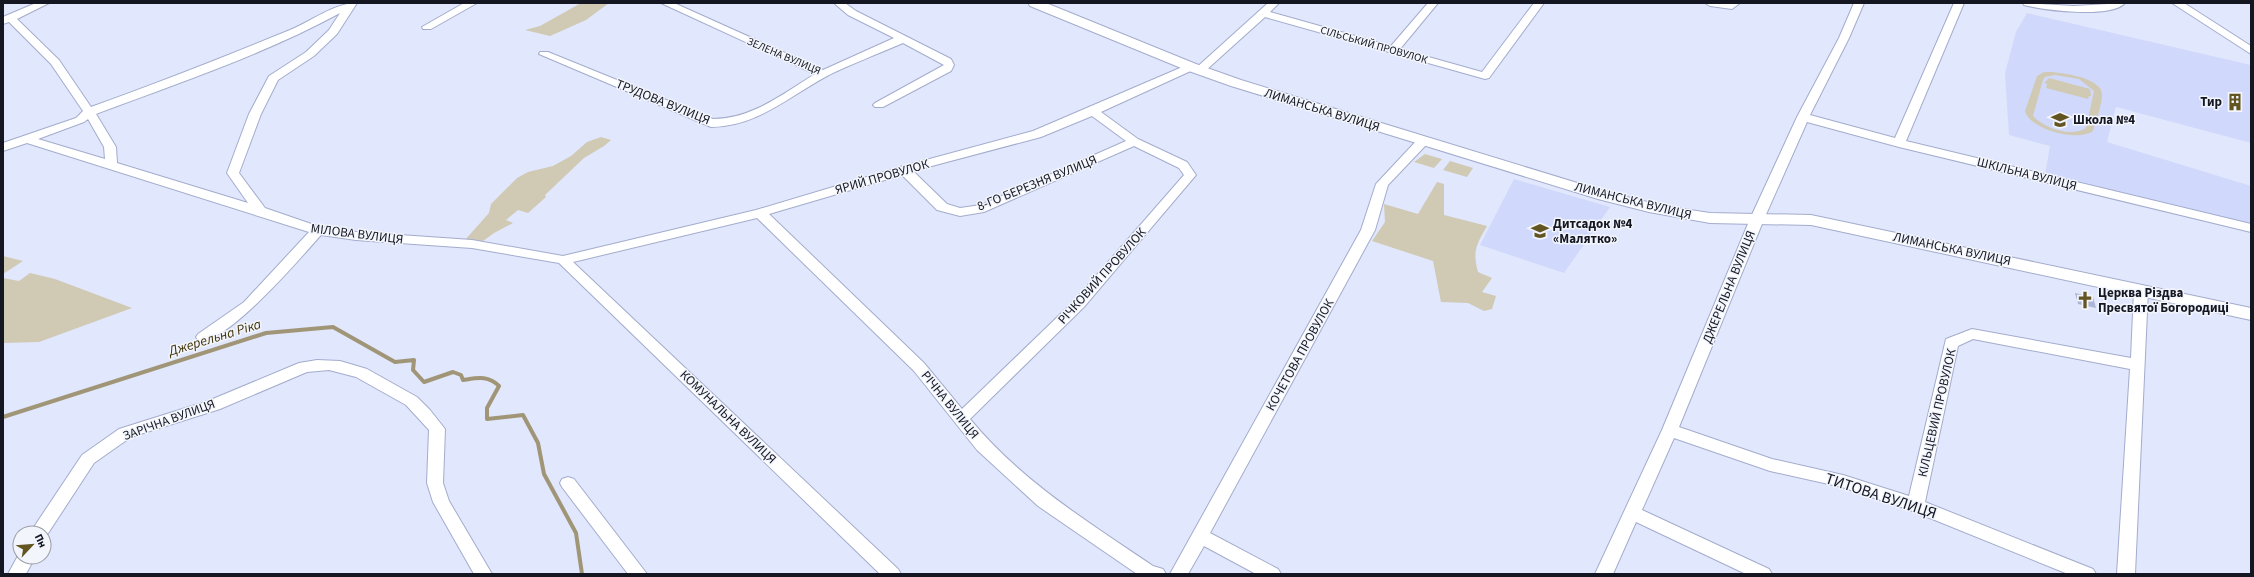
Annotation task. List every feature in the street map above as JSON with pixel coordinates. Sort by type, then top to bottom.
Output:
[{"type":"street","points":[[44,3],[7,20],[55,62],[110,146],[111,166]]},
{"type":"street","points":[[3,147],[80,120],[89,112],[190,75],[309,26],[352,3]]},
{"type":"street","points":[[260,211],[233,173],[255,114],[273,78],[310,54],[333,32],[352,3]]},
{"type":"street","points":[[427,27],[472,3]]},
{"type":"street","name":"ЗЕЛЕНА ВУЛИЦЯ","points":[[666,3],[823,74],[902,39]]},
{"type":"street","points":[[839,3],[852,13],[947,61],[949,65],[943,72],[879,105]]},
{"type":"street","name":"ЛИМАНСЬКА ВУЛИЦЯ","points":[[1035,3],[1195,68],[1424,141],[1604,196],[1659,210],[1709,218],[1757,219],[1788,217],[1811,220],[1972,253],[2251,314]]},
{"type":"street","name":"ЯРИЙ ПРОВУЛОК","points":[[563,260],[760,213],[904,170],[1037,134],[1195,68],[1274,3]]},
{"type":"street","points":[[1393,50],[1433,3]]},
{"type":"street","name":"СІЛЬСЬКИЙ ПРОВУЛОК","points":[[1262,13],[1485,76],[1539,3]]},
{"type":"street","points":[[1710,3],[1732,6],[1735,3]]},
{"type":"street","name":"ДЖЕРЕЛЬНА ВУЛИЦЯ","points":[[1604,574],[1670,430],[1757,219],[1803,117],[1844,38],[1859,3]]},
{"type":"street","points":[[1899,143],[1959,3]]},
{"type":"street","points":[[2028,3],[2076,9],[2102,8],[2120,3]]},
{"type":"street","points":[[2177,3],[2251,50]]},
{"type":"street","name":"ТРУДОВА ВУЛИЦЯ","points":[[544,54],[711,123],[725,124],[748,118],[823,74]]},
{"type":"street","points":[[1093,111],[1134,142]]},
{"type":"street","name":"ШКІЛЬНА ВУЛИЦЯ","points":[[1803,117],[1899,143],[2251,228]]},
{"type":"street","name":"МІЛОВА ВУЛИЦЯ","points":[[26,139],[260,211],[318,231],[356,236],[472,244],[563,260]]},
{"type":"street","name":"КОЧЕТОВА ПРОВУЛОК","points":[[1182,570],[1368,230],[1382,184],[1424,141]]},
{"type":"street","name":"8-ГО БЕРЕЗНЯ ВУЛИЦЯ","points":[[904,170],[942,207],[960,212],[984,208],[1134,142]]},
{"type":"street","name":"РІЧКОВИЙ ПРОВУЛОК","points":[[962,418],[1079,304],[1190,175],[1183,165],[1134,142]]},
{"type":"street","name":"РІЧНА ВУЛИЦЯ","points":[[760,213],[919,367],[962,418],[983,446],[1044,501],[1148,572],[1158,574],[1182,570]]},
{"type":"street","points":[[203,337],[249,305],[318,231]]},
{"type":"street","name":"КОМУНАЛЬНА ВУЛИЦЯ","points":[[563,260],[892,574]]},
{"type":"street","points":[[2126,574],[2141,290]]},
{"type":"street","name":"КІЛЬЦЕВИЙ ПРОВУЛОК","points":[[1916,505],[1951,343],[1972,334],[2138,365]]},
{"type":"street","name":"ЗАРІЧНА ВУЛИЦЯ","points":[[44,525],[88,459],[125,434],[214,405],[304,367],[318,364],[349,367],[364,373],[417,404],[436,429],[435,483],[441,502],[484,574]]},
{"type":"street","name":"ТИТОВА ВУЛИЦЯ","points":[[1670,430],[1770,465],[1843,482],[1916,505],[2087,574]]},
{"type":"street","points":[[568,483],[638,574]]},
{"type":"street","points":[[1633,513],[1763,574]]},
{"type":"street","points":[[1201,536],[1272,574]]},
{"type":"street","points":[[17,574],[22,565]]},
{"type":"shaded area","points":[[581,3],[609,3],[586,20],[550,36],[525,30],[540,26]]},
{"type":"shaded area","name":"Школа №4","points":[[2027,13],[2251,65],[2251,143],[2116,107],[2107,142],[2251,186],[2251,224],[2045,175],[2050,146],[2009,135],[2005,73],[2016,32]]},
{"type":"shaded area","points":[[2044,72],[2068,74],[2087,79],[2095,83],[2100,88],[2102,94],[2099,113],[2093,131],[2086,134],[2066,135],[2045,129],[2029,118],[2025,111],[2037,76]],"holes":[[[2055,75],[2079,79],[2094,91],[2086,128],[2080,131],[2066,132],[2051,128],[2033,116],[2045,77]]]},
{"type":"shaded area","points":[[2049,78],[2090,89],[2091,96],[2089,96],[2088,99],[2046,88],[2047,84],[2044,83]]},
{"type":"shaded area","points":[[601,137],[611,140],[584,158],[528,213],[518,210],[506,220],[513,223],[494,233],[483,241],[465,240],[489,213],[491,204],[517,178],[528,172],[553,166],[571,156],[587,142]]},
{"type":"shaded area","points":[[1425,154],[1442,159],[1434,168],[1414,162]]},
{"type":"shaded area","points":[[1450,161],[1473,168],[1467,177],[1443,170]]},
{"type":"shaded area","name":"Дитсадок №4 «Малятко»","points":[[1514,179],[1610,207],[1564,273],[1480,245]]},
{"type":"shaded area","points":[[1437,182],[1444,184],[1444,215],[1487,226],[1476,248],[1475,258],[1478,272],[1492,278],[1482,292],[1496,296],[1492,309],[1484,311],[1468,303],[1441,302],[1433,261],[1372,241],[1385,222],[1384,204],[1418,214]]},
{"type":"shaded area","points":[[3,256],[23,261],[3,274]]},
{"type":"shaded area","points":[[30,273],[55,279],[132,308],[39,342],[3,343],[3,278],[19,281]]},
{"type":"building","name":"Церква Різдва Пресвятої Богородиці","points":[[2075,293],[2093,297],[2096,308],[2078,304]]},
{"type":"waterway","name":"Джерельна Ріка","points":[[3,417],[266,333],[333,327],[395,362],[414,360],[413,370],[424,382],[453,372],[461,375],[463,380],[482,378],[491,380],[499,386],[487,408],[487,419],[523,415],[538,443],[544,474],[576,533],[582,574]]},
{"type":"place","name":"Тир","points":[[2235,102]]},
{"type":"place","name":"Школа №4","points":[[2060,120]]},
{"type":"place","name":"Дитсадок №4 «Малятко»","points":[[1540,231]]},
{"type":"place","name":"Церква Різдва Пресвятої Богородиці","points":[[2085,300]]}]
